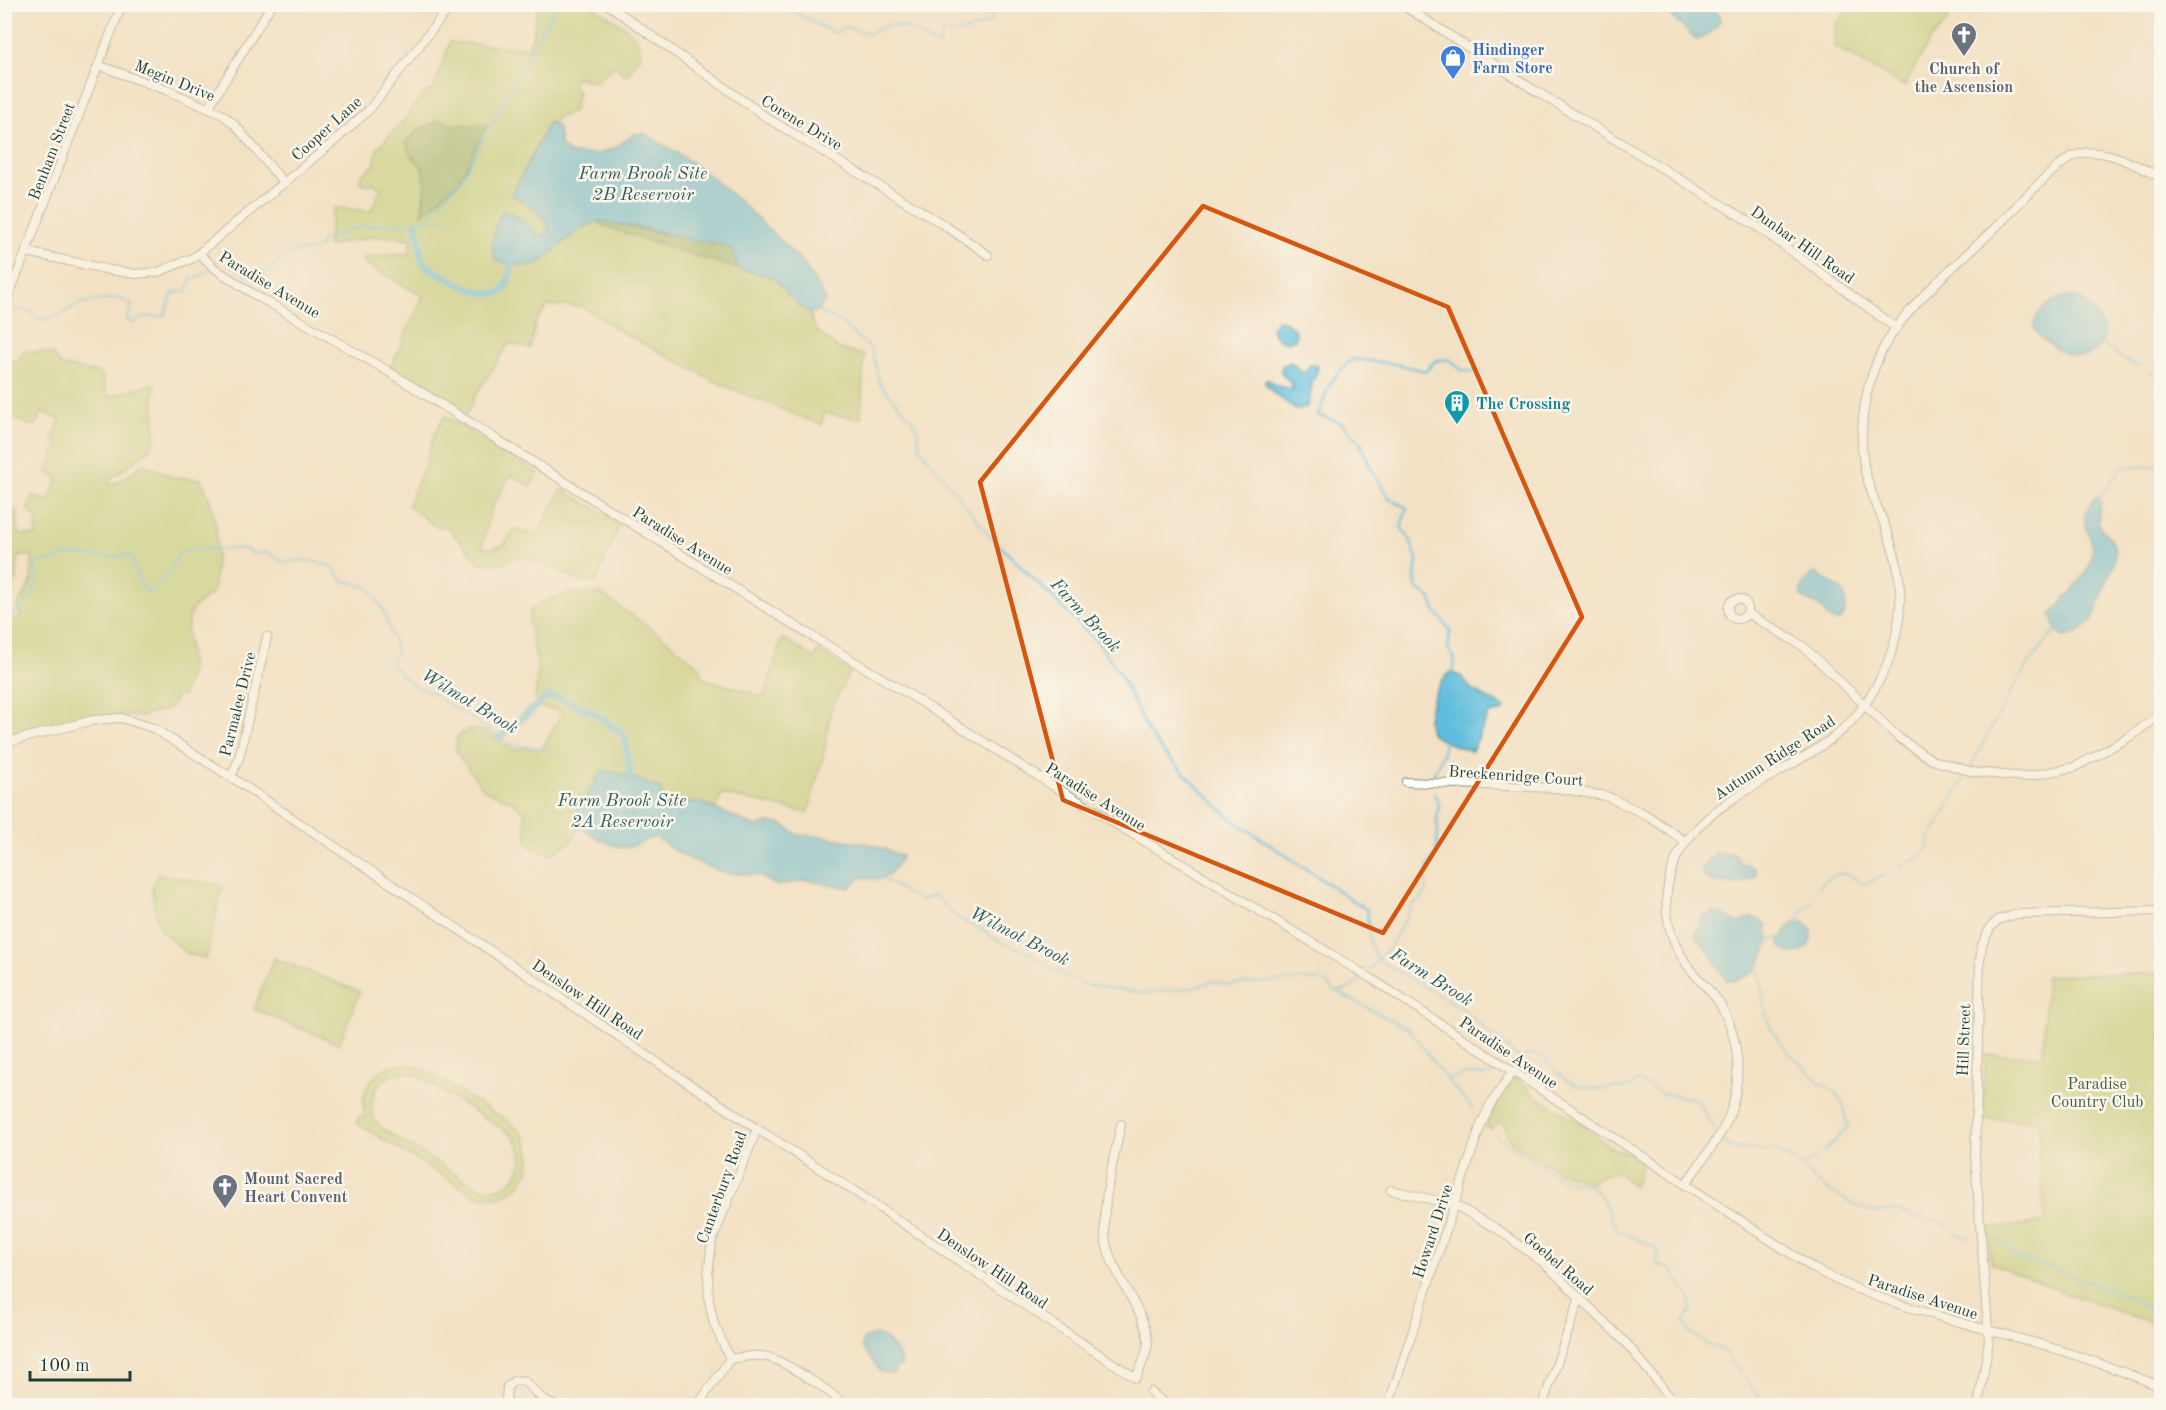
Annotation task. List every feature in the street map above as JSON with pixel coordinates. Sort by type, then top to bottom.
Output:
[{"type":"street","points":[[4,13],[7,4]]},
{"type":"street","name":"Benham Street","points":[[4,308],[122,4]]},
{"type":"street","points":[[208,108],[272,4]]},
{"type":"street","name":"Cooper Lane","points":[[200,254],[369,110],[452,4]]},
{"type":"street","name":"Corene Drive","points":[[607,4],[769,119],[944,225],[988,255]]},
{"type":"street","name":"Dunbar Hill Road","points":[[1401,4],[1546,97],[1758,227],[1896,328]]},
{"type":"street","name":"Megin Drive","points":[[98,65],[223,116],[235,125],[284,183]]},
{"type":"street","points":[[1896,328],[1935,286],[2071,157],[2084,152],[2104,153],[2162,178]]},
{"type":"street","name":"Paradise Avenue","points":[[27,252],[136,274],[158,272],[200,254],[238,284],[381,367],[797,627],[900,688],[1047,782],[1363,973],[1798,1260],[1837,1281],[1889,1300],[2069,1352],[2162,1387]]},
{"type":"street","name":"Autumn Ridge Road","points":[[1685,1185],[1719,1134],[1729,1114],[1736,1090],[1738,1065],[1735,1042],[1728,1020],[1714,996],[1686,963],[1670,931],[1666,904],[1667,886],[1672,866],[1685,841],[1697,826],[1836,735],[1865,705],[1890,659],[1895,644],[1900,610],[1896,559],[1868,484],[1862,444],[1864,411],[1870,383],[1885,347],[1896,328]]},
{"type":"street","points":[[1747,613],[1804,646],[1899,738],[1932,760],[1973,772],[2024,777],[2076,767],[2126,739],[2162,714]]},
{"type":"street","name":"Parmalee Drive","points":[[231,777],[239,758],[267,637]]},
{"type":"street","name":"Denslow Hill Road","points":[[4,743],[94,720],[121,718],[153,728],[231,777],[758,1129],[827,1171],[1136,1378],[1144,1361],[1148,1344],[1146,1329],[1117,1272],[1106,1244],[1104,1214],[1121,1124]]},
{"type":"street","name":"Breckenridge Court","points":[[1406,782],[1556,788],[1606,796],[1645,814],[1685,841]]},
{"type":"street","name":"Hill Street","points":[[1978,1406],[1988,1351],[1975,1131],[1980,953],[1985,936],[1998,920],[2017,914],[2162,911]]},
{"type":"street","name":"Howard Drive","points":[[1388,1406],[1485,1115],[1513,1071]]},
{"type":"street","name":"Canterbury Road","points":[[730,1359],[714,1324],[709,1301],[708,1275],[712,1241],[758,1129]]},
{"type":"street","name":"Goebel Road","points":[[1391,1190],[1455,1205],[1499,1230],[1545,1264],[1626,1343],[1677,1406]]},
{"type":"street","points":[[1542,1406],[1580,1297]]},
{"type":"street","points":[[697,1406],[730,1359],[753,1356],[772,1358],[826,1390],[841,1400],[844,1406]]},
{"type":"street","points":[[510,1406],[506,1398],[507,1387],[514,1381],[523,1380],[545,1401],[555,1406]]},
{"type":"street","points":[[1151,1392],[1167,1406]]},
{"type":"street","points":[[531,1406],[545,1401]]},
{"type":"highlighted area","points":[[1203,206],[1448,307],[1582,617],[1383,933],[1063,800],[980,482]]},
{"type":"green space","points":[[538,5],[591,5],[625,27],[636,38],[641,53],[627,76],[614,66],[595,82],[576,77],[572,85],[578,92],[573,112],[549,122],[512,194],[538,212],[549,227],[546,234],[539,236],[525,222],[511,213],[506,264],[536,266],[581,228],[599,221],[602,225],[738,269],[773,277],[795,302],[810,314],[815,329],[839,349],[864,355],[861,419],[824,413],[821,425],[723,385],[622,332],[582,306],[547,306],[536,321],[530,348],[509,343],[475,396],[466,416],[390,369],[423,296],[364,263],[364,256],[409,254],[412,239],[377,236],[327,246],[334,208],[371,211],[381,189],[373,183],[365,185],[360,182],[361,175],[374,165],[377,149],[403,121],[423,94],[433,90],[450,42],[527,48],[533,36]],"holes":[[[441,120],[449,124],[422,215],[423,170],[407,148],[406,142],[418,130]]]},
{"type":"green space","points":[[1850,5],[1917,5],[1950,18],[1931,39],[1904,86],[1834,46],[1835,27]]},
{"type":"green space","points":[[441,120],[449,124],[487,125],[459,181],[422,215],[425,177],[406,142],[418,130]]},
{"type":"green space","points":[[599,221],[726,245],[732,250],[738,269],[601,225]]},
{"type":"green space","points":[[23,351],[52,353],[60,365],[101,374],[108,397],[154,383],[155,437],[149,450],[109,480],[108,484],[118,482],[143,464],[172,477],[200,479],[212,506],[217,548],[213,592],[192,609],[187,628],[191,669],[183,696],[177,695],[172,706],[142,717],[95,716],[5,740],[5,625],[21,617],[17,607],[31,582],[32,556],[18,556],[17,579],[5,602],[5,499],[17,513],[18,534],[36,536],[37,519],[28,509],[33,496],[48,501],[56,484],[57,477],[47,474],[58,443],[52,440],[60,419],[41,412],[37,423],[32,426],[17,420],[5,407],[5,359],[18,362]]},
{"type":"green space","points":[[445,416],[538,473],[531,486],[510,475],[490,512],[482,546],[490,549],[504,545],[515,529],[536,535],[562,489],[620,523],[596,582],[583,582],[520,555],[502,563],[480,563],[448,528],[433,525],[408,505],[425,465],[434,435]]},
{"type":"green space","points":[[569,593],[600,593],[670,642],[701,668],[703,679],[764,698],[782,638],[814,658],[819,651],[850,672],[831,709],[823,756],[808,813],[721,794],[716,809],[673,799],[664,812],[664,799],[660,788],[631,777],[602,770],[577,811],[579,827],[572,841],[552,854],[535,850],[528,842],[525,813],[513,802],[484,790],[456,752],[457,737],[472,728],[485,731],[516,750],[527,747],[542,749],[563,711],[539,707],[535,699],[538,669],[529,624],[530,610],[540,603]]},
{"type":"green space","points":[[158,874],[223,886],[206,959],[186,953],[161,930],[152,887]]},
{"type":"green space","points":[[274,958],[360,992],[339,1044],[254,1009]]},
{"type":"green space","name":"Paradise Country Club","points":[[2162,973],[2161,1326],[2071,1295],[1991,1263],[1988,1228],[2046,1222],[2039,1158],[2040,1121],[1983,1119],[1985,1055],[2043,1056],[2046,976]]},
{"type":"green space","points":[[402,1064],[426,1071],[511,1123],[523,1135],[529,1149],[530,1163],[526,1176],[517,1187],[505,1195],[491,1198],[474,1195],[356,1123],[360,1116],[365,1118],[364,1099],[370,1082],[376,1075],[392,1066]],"holes":[[[411,1073],[512,1135],[519,1145],[521,1156],[516,1175],[509,1182],[489,1189],[477,1187],[387,1132],[376,1122],[372,1112],[376,1088],[387,1077]]]},
{"type":"green space","points":[[1516,1079],[1535,1096],[1586,1126],[1609,1146],[1626,1152],[1642,1163],[1634,1187],[1615,1173],[1603,1176],[1591,1183],[1560,1172],[1522,1150],[1509,1139],[1504,1124],[1500,1122],[1491,1129],[1486,1127],[1500,1099]]},
{"type":"water","points":[[1659,5],[1708,5],[1718,13],[1720,21],[1710,33],[1697,40]]},
{"type":"water","name":"Farm Brook Site 2B Reservoir","points":[[549,122],[557,126],[561,147],[571,154],[597,154],[615,148],[634,134],[644,133],[696,165],[738,200],[802,261],[826,300],[819,310],[810,314],[795,302],[773,277],[738,269],[733,251],[729,247],[599,221],[581,228],[536,266],[511,265],[495,260],[492,241],[503,210],[525,222],[539,236],[546,234],[549,227],[538,212],[512,195]]},
{"type":"water","points":[[2065,296],[2079,298],[2085,302],[2101,325],[2102,342],[2092,354],[2074,356],[2065,353],[2047,343],[2034,329],[2036,318],[2044,308]]},
{"type":"water","points":[[1277,320],[1291,326],[1296,334],[1295,339],[1287,342],[1277,339],[1271,328]]},
{"type":"water","points":[[1290,362],[1301,373],[1306,371],[1310,365],[1318,366],[1308,404],[1297,410],[1273,393],[1265,383],[1265,380],[1269,380],[1277,386],[1292,389],[1292,385],[1281,372],[1282,366]]},
{"type":"water","points":[[2095,497],[2101,500],[2098,524],[2112,540],[2115,549],[2114,563],[2092,621],[2077,634],[2064,637],[2056,630],[2051,615],[2072,592],[2089,567],[2093,546],[2085,524],[2085,513]]},
{"type":"water","points":[[1814,573],[1838,587],[1844,594],[1846,604],[1844,614],[1839,621],[1830,619],[1820,606],[1801,596],[1804,583]]},
{"type":"water","points":[[1451,672],[1462,677],[1471,689],[1505,708],[1504,711],[1489,714],[1472,751],[1442,740],[1433,735],[1429,729],[1429,712],[1432,702],[1441,683]]},
{"type":"water","name":"Farm Brook Site 2A Reservoir","points":[[602,770],[631,777],[660,788],[664,811],[673,799],[690,803],[700,802],[756,827],[768,823],[782,824],[798,835],[870,844],[902,856],[886,877],[869,879],[861,877],[849,888],[806,880],[777,886],[758,875],[725,873],[701,864],[675,851],[656,837],[629,847],[616,846],[579,827],[577,811]]},
{"type":"water","points":[[1715,853],[1733,854],[1738,857],[1741,864],[1749,865],[1756,870],[1756,876],[1737,884],[1719,883],[1706,879],[1701,872]]},
{"type":"water","points":[[1712,913],[1721,913],[1736,922],[1742,922],[1751,917],[1766,924],[1769,940],[1755,972],[1737,980],[1726,980],[1711,955],[1695,935],[1701,918]]},
{"type":"water","points":[[1803,922],[1811,929],[1810,943],[1804,949],[1789,953],[1780,946],[1779,941],[1790,926]]},
{"type":"water","points":[[875,1335],[888,1342],[899,1355],[902,1365],[895,1367],[892,1374],[880,1371],[862,1347],[863,1339]]},
{"type":"waterway","points":[[430,219],[432,212],[460,182],[552,12],[553,4]]},
{"type":"waterway","points":[[778,4],[835,33],[845,27],[870,34],[879,28],[897,26],[914,31],[938,47],[943,32],[958,33],[989,23],[998,4]]},
{"type":"waterway","name":"Farm Brook","points":[[215,263],[220,259],[226,261],[247,276],[257,279],[287,255],[299,251],[315,250],[319,248],[323,239],[334,238],[350,229],[373,225],[417,223],[430,219],[448,221]]},
{"type":"waterway","points":[[417,223],[422,261],[460,285],[485,293],[502,291],[508,283],[511,265]]},
{"type":"waterway","points":[[12,308],[34,313],[35,318],[42,319],[59,316],[79,303],[119,298],[132,305],[127,320],[133,323],[143,317],[164,316],[174,292],[187,291],[191,279],[203,275],[209,269]]},
{"type":"waterway","name":"Farm Brook","points":[[817,309],[840,321],[872,350],[880,384],[916,424],[920,448],[988,534],[1098,642],[1119,672],[1148,732],[1163,752],[1229,817],[1367,910],[1370,944],[1378,960],[1460,1007],[1519,1058],[1535,1053],[1545,1059],[1566,1080],[1585,1088],[1623,1088],[1630,1087],[1636,1082],[1642,1082],[1659,1093],[1696,1099],[1714,1128]]},
{"type":"waterway","points":[[2102,343],[2125,360],[2138,366]]},
{"type":"waterway","points":[[1453,673],[1455,659],[1448,648],[1450,630],[1434,609],[1431,599],[1417,589],[1415,576],[1417,559],[1410,539],[1401,527],[1407,508],[1390,499],[1372,471],[1360,442],[1342,423],[1317,415],[1333,380],[1353,359],[1396,364],[1426,371],[1435,361],[1449,359],[1463,371],[1483,372]]},
{"type":"waterway","points":[[2148,374],[2153,373],[2157,376],[2157,381],[2162,386]]},
{"type":"waterway","points":[[2098,500],[2121,468],[2162,465]]},
{"type":"waterway","name":"Wilmot Brook","points":[[4,621],[30,599],[35,586],[34,564],[53,561],[68,555],[118,557],[128,554],[139,583],[145,591],[154,590],[170,570],[178,554],[185,550],[242,548],[254,554],[267,552],[283,562],[307,560],[333,567],[342,580],[368,587],[383,609],[397,652],[391,662],[402,676],[509,743],[550,752]]},
{"type":"waterway","points":[[1971,765],[2021,676],[2044,643],[2058,628]]},
{"type":"waterway","points":[[500,737],[548,696],[569,702],[598,716],[624,735],[631,777],[629,784]]},
{"type":"waterway","points":[[1433,777],[1445,741]]},
{"type":"waterway","points":[[1899,867],[1918,859],[1927,849],[1930,838],[1964,779]]},
{"type":"waterway","points":[[1368,971],[1390,947],[1412,906],[1422,898],[1426,889],[1427,868],[1436,853],[1438,832],[1439,804],[1434,793]]},
{"type":"waterway","points":[[1819,887],[1838,874],[1847,874],[1864,884],[1887,874]]},
{"type":"waterway","name":"Wilmot Brook","points":[[882,878],[920,901],[934,895],[957,918],[978,927],[998,941],[1025,951],[1049,967],[1083,984],[1143,993],[1189,988],[1214,981],[1226,985],[1320,980]]},
{"type":"waterway","points":[[1797,923],[1803,908],[1814,901]]},
{"type":"waterway","points":[[1767,942],[1781,938]]},
{"type":"waterway","points":[[1757,965],[1766,1016],[1772,1031],[1790,1054],[1819,1082],[1836,1093],[1844,1107],[1848,1127],[1823,1153]]},
{"type":"waterway","points":[[1339,991],[1349,989],[1361,978]]},
{"type":"waterway","name":"Wilmot Brook","points":[[1324,982],[1337,992],[1410,1030],[1446,1079],[1472,1108]]},
{"type":"waterway","points":[[1446,1079],[1469,1074],[1483,1076],[1502,1071]]},
{"type":"waterway","name":"Wilmot Brook","points":[[1496,1135],[1564,1181],[1590,1185],[1603,1199],[1616,1230],[1657,1248],[1658,1265],[1671,1270],[1689,1297],[1691,1311],[1684,1322],[1689,1331],[1706,1344],[1723,1350],[1766,1406]]},
{"type":"waterway","name":"Farm Brook","points":[[1723,1141],[1733,1148],[1775,1150],[1803,1166]]},
{"type":"waterway","points":[[1803,1166],[1815,1159]]},
{"type":"waterway","points":[[1803,1166],[1823,1186],[1855,1205],[1872,1211],[1896,1210],[1921,1219],[1941,1220],[1947,1227]]},
{"type":"waterway","points":[[1953,1233],[1969,1238]]},
{"type":"waterway","points":[[1992,1235],[2023,1261],[2029,1260],[2131,1297],[2162,1320]]},
{"type":"place","name":"Church of the Ascension","points":[[1964,58]]},
{"type":"place","name":"Hindinger Farm Store","points":[[1453,81]]},
{"type":"place","name":"The Crossing","points":[[1457,426]]},
{"type":"place","name":"Mount Sacred Heart Convent","points":[[225,1210]]}]
